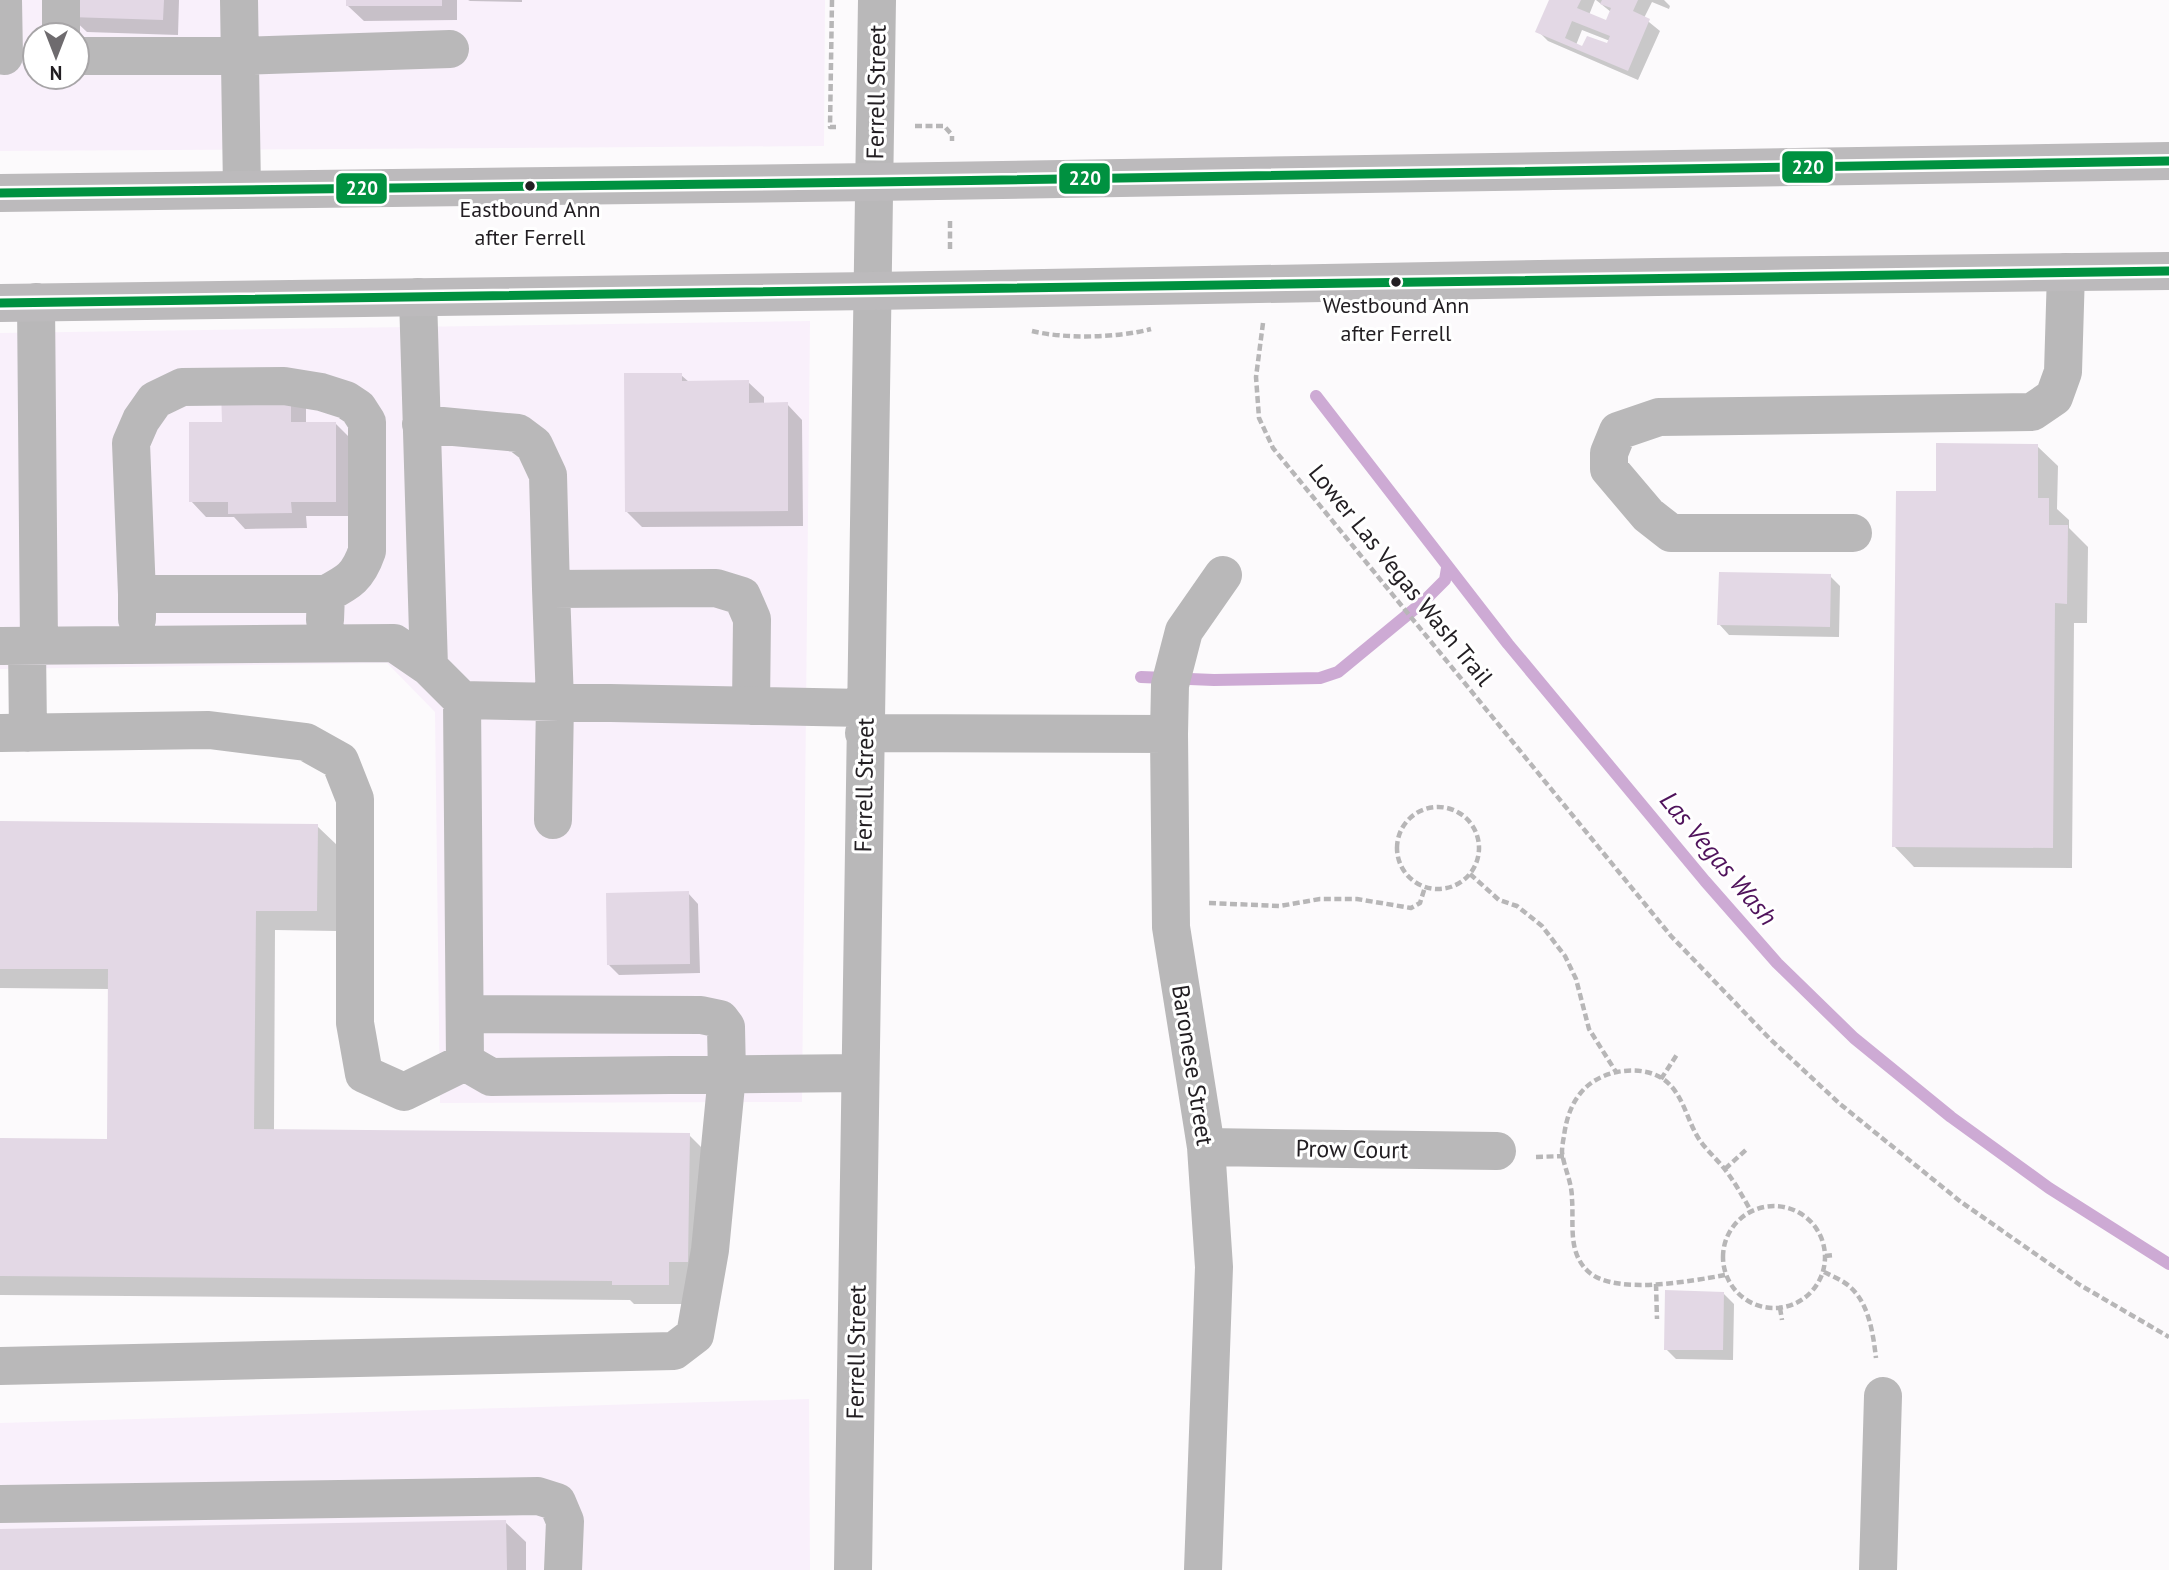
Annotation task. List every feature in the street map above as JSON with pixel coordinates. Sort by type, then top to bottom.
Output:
[{"type":"main road","points":[[0,193],[874,182],[2169,160]]},
{"type":"main road","points":[[18,302],[2169,271]]},
{"type":"street","points":[[3,0],[13,55]]},
{"type":"street","points":[[61,0],[61,21]]},
{"type":"street","points":[[239,0],[242,189]]},
{"type":"street","name":"Ferrell Street","points":[[853,1570],[877,0]]},
{"type":"street","points":[[91,55],[239,55],[450,49]]},
{"type":"street","points":[[1853,533],[1671,533],[1648,515],[1609,469],[1609,453],[1618,431],[1659,417],[2032,412],[2054,397],[2063,372],[2066,272]]},
{"type":"street","points":[[418,297],[429,667]]},
{"type":"street","points":[[18,302],[22,646],[14,733],[209,730],[306,742],[340,761],[355,799],[355,1023],[365,1074],[404,1092],[465,1062]]},
{"type":"street","points":[[137,594],[326,594],[347,583],[361,570],[367,551],[367,422],[358,408],[346,400],[321,391],[284,386],[182,387],[155,400],[141,419],[131,443],[137,645]]},
{"type":"street","points":[[421,424],[518,433],[534,446],[548,475],[555,702],[552,820]]},
{"type":"street","name":"Baronese Street","points":[[1203,1570],[1213,1267],[1206,1147],[1173,939],[1169,734],[1170,685],[1184,631],[1223,575]]},
{"type":"street","points":[[551,589],[716,588],[742,596],[752,619],[751,706]]},
{"type":"street","points":[[324,644],[326,594]]},
{"type":"street","points":[[22,646],[394,643],[429,667],[462,700],[751,706],[864,720],[1169,734]]},
{"type":"street","points":[[462,700],[465,1062]]},
{"type":"street","points":[[0,1366],[674,1351],[695,1335],[710,1250],[727,1074],[726,1027],[720,1018],[701,1015],[465,1014]]},
{"type":"street","points":[[465,1062],[491,1077],[860,1073]]},
{"type":"street","name":"Prow Court","points":[[1206,1147],[1497,1151]]},
{"type":"street","points":[[1878,1570],[1880,1383]]},
{"type":"street","points":[[0,1503],[538,1496],[557,1502],[565,1521],[563,1570]]},
{"type":"path","points":[[832,0],[830,127],[944,126],[952,135],[949,290]]},
{"type":"path","name":"Lower Las Vegas Wash Trail","points":[[1264,318],[1256,377],[1259,418],[1273,447],[1671,936],[1770,1039],[1840,1104],[1900,1154],[2023,1247],[2080,1285],[2169,1337]]},
{"type":"path","points":[[1031,331],[1055,337],[1134,334],[1155,328]]},
{"type":"path","points":[[1431,807],[1445,807],[1470,820],[1480,847],[1477,861],[1470,874],[1449,888],[1425,887],[1411,880],[1397,858],[1399,832],[1406,820],[1417,812],[1431,807]]},
{"type":"path","points":[[1470,874],[1499,900],[1517,906],[1542,926],[1557,946],[1576,979],[1589,1030],[1616,1072]]},
{"type":"path","points":[[1171,902],[1280,906],[1320,899],[1357,899],[1411,908],[1420,903],[1425,887]]},
{"type":"path","points":[[1661,1079],[1678,1053]]},
{"type":"path","points":[[1725,1275],[1625,1284],[1603,1281],[1591,1275],[1579,1263],[1573,1247],[1571,1182],[1562,1151],[1566,1120],[1574,1098],[1591,1083],[1616,1072],[1649,1072],[1661,1079],[1680,1098],[1700,1142],[1725,1170],[1751,1211]]},
{"type":"path","points":[[1725,1170],[1748,1148]]},
{"type":"path","points":[[1772,1206],[1788,1208],[1804,1215],[1816,1227],[1824,1242],[1824,1272],[1814,1291],[1800,1302],[1767,1309],[1751,1304],[1737,1294],[1725,1275],[1722,1264],[1723,1247],[1729,1231],[1740,1218],[1751,1211],[1772,1206]]},
{"type":"path","points":[[1825,1255],[1833,1255]]},
{"type":"path","points":[[1824,1272],[1849,1286],[1863,1304],[1873,1333],[1880,1383]]},
{"type":"path","points":[[1656,1283],[1657,1319]]},
{"type":"path","points":[[1780,1308],[1782,1320]]},
{"type":"shaded area","points":[[0,0],[825,0],[824,146],[0,151]]},
{"type":"shaded area","points":[[810,321],[802,1102],[440,1103],[435,712],[387,663],[0,669],[0,333]]},
{"type":"shaded area","points":[[809,1399],[810,1570],[0,1570],[0,1423]]},
{"type":"building","points":[[70,0],[164,0],[163,20],[70,17]]},
{"type":"building","points":[[346,0],[442,0],[442,6],[346,6]]},
{"type":"building","points":[[1549,0],[1581,0],[1577,8],[1606,20],[1611,8],[1600,4],[1602,0],[1638,0],[1633,11],[1650,19],[1628,71],[1535,32]],"holes":[[[1572,21],[1610,36],[1607,43],[1587,36],[1582,46],[1565,38]]]},
{"type":"building","points":[[624,373],[682,373],[682,381],[749,380],[749,403],[788,402],[788,511],[625,512]]},
{"type":"building","points":[[221,391],[291,391],[291,422],[336,422],[336,502],[291,502],[292,513],[228,514],[228,502],[189,502],[189,422],[222,422]]},
{"type":"building","points":[[1936,443],[2038,444],[2038,498],[2049,498],[2049,525],[2068,525],[2067,604],[2055,603],[2053,848],[1892,847],[1896,491],[1936,491]]},
{"type":"building","points":[[1719,572],[1831,574],[1830,627],[1717,625]]},
{"type":"building","points":[[0,821],[318,824],[317,911],[256,911],[254,1129],[690,1133],[688,1262],[669,1262],[669,1285],[612,1285],[612,1281],[0,1276],[0,1138],[107,1139],[108,969],[0,969]]},
{"type":"building","points":[[689,891],[690,964],[607,965],[606,893]]},
{"type":"building","points":[[1665,1290],[1724,1292],[1723,1350],[1664,1350]]},
{"type":"building","points":[[506,1520],[507,1570],[0,1570],[0,1529]]},
{"type":"waterway","name":"Las Vegas Wash","points":[[1316,396],[1508,644],[1705,881],[1777,963],[1854,1038],[1951,1117],[2049,1188],[2169,1264]]},
{"type":"waterway","points":[[1141,677],[1214,680],[1320,678],[1338,672],[1423,602],[1445,580],[1447,568]]},
{"type":"transit line","name":"220","points":[[0,193],[2169,161]]},
{"type":"transit line","name":"220","points":[[0,303],[2169,271]]},
{"type":"place","name":"Eastbound Ann after Ferrell","points":[[530,186]]},
{"type":"place","name":"Westbound Ann after Ferrell","points":[[1396,282]]}]
